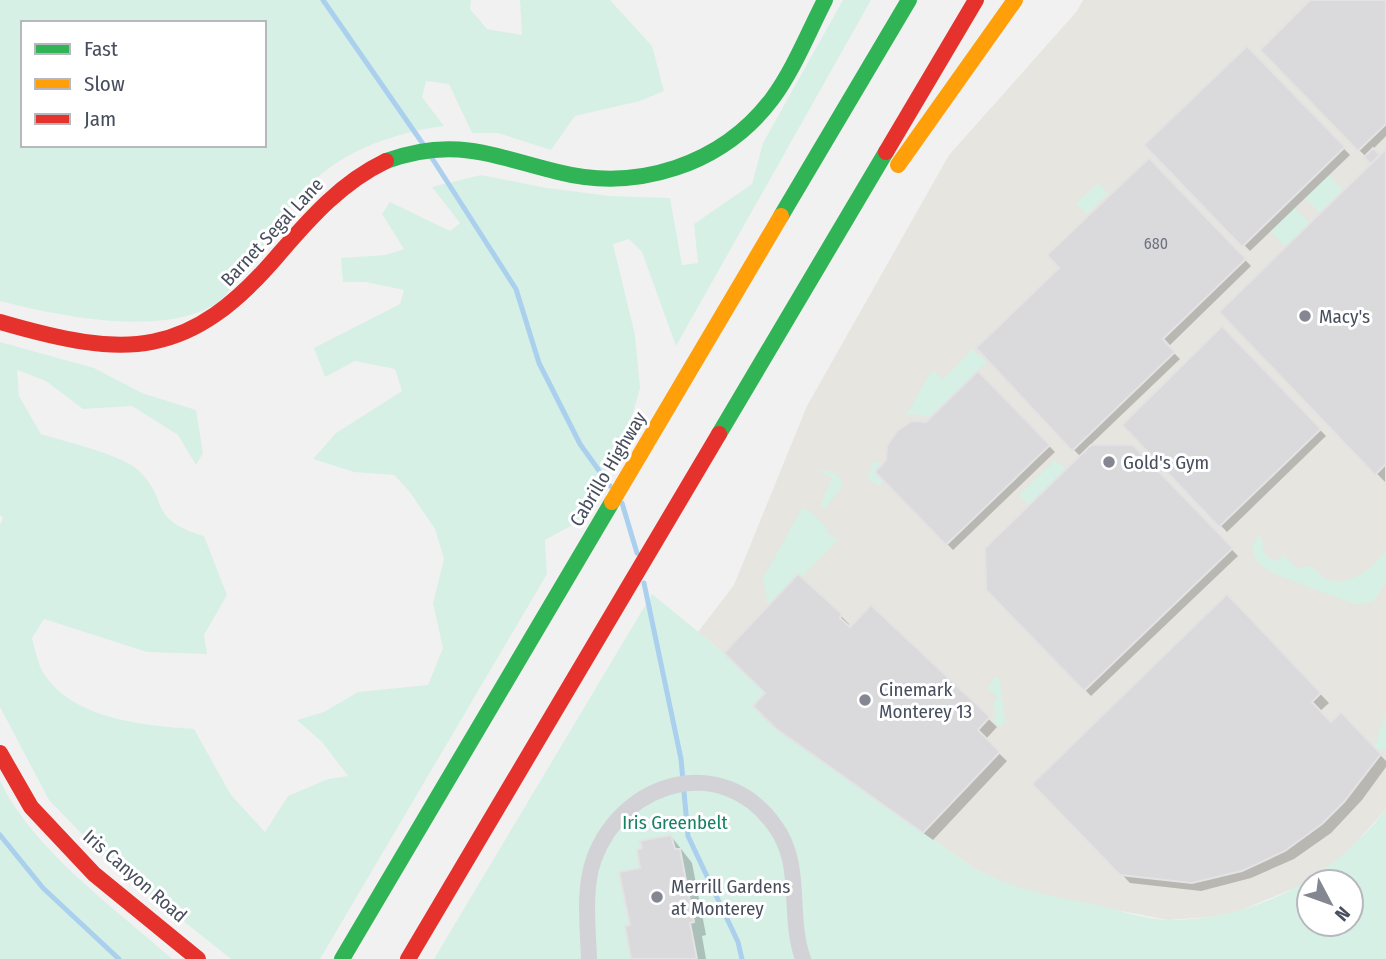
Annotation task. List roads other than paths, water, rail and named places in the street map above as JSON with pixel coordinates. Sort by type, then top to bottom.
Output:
[{"type":"main road","name":"Barnet Segal Lane","points":[[0,322],[85,344],[132,347],[172,341],[209,324],[234,303],[316,211],[346,183],[400,155],[428,148],[453,145],[483,149],[560,173],[602,177],[630,178],[679,169],[699,161],[747,128],[773,98],[825,0]]},
{"type":"main road","name":"Cabrillo Highway","points":[[342,959],[909,0]]},
{"type":"main road","points":[[408,959],[976,0]]},
{"type":"main road","points":[[845,220],[898,164],[1014,0]]},
{"type":"main road","points":[[748,273],[868,37]]},
{"type":"main road","name":"Iris Canyon Road","points":[[0,753],[31,807],[94,874],[198,959]]},
{"type":"street","points":[[589,959],[589,887],[599,846],[615,823],[638,801],[663,788],[691,782],[720,785],[747,798],[766,815],[782,837],[793,872],[794,923],[803,959]]},
{"type":"waterway","points":[[323,0],[423,144]]},
{"type":"waterway","points":[[430,155],[516,289],[539,363],[580,444],[610,486]]},
{"type":"waterway","points":[[622,503],[637,553]]},
{"type":"waterway","points":[[644,583],[681,759],[688,836],[738,942],[742,959]]},
{"type":"waterway","points":[[0,835],[43,888],[119,959]]},
{"type":"place","name":"Macy's","points":[[1305,316]]},
{"type":"place","name":"Gold's Gym","points":[[1109,462]]},
{"type":"place","name":"Cinemark Monterey 13","points":[[865,700]]},
{"type":"place","name":"Merrill Gardens at Monterey","points":[[657,897]]},
{"type":"park label","name":"Iris Greenbelt","points":[[675,822]]}]
